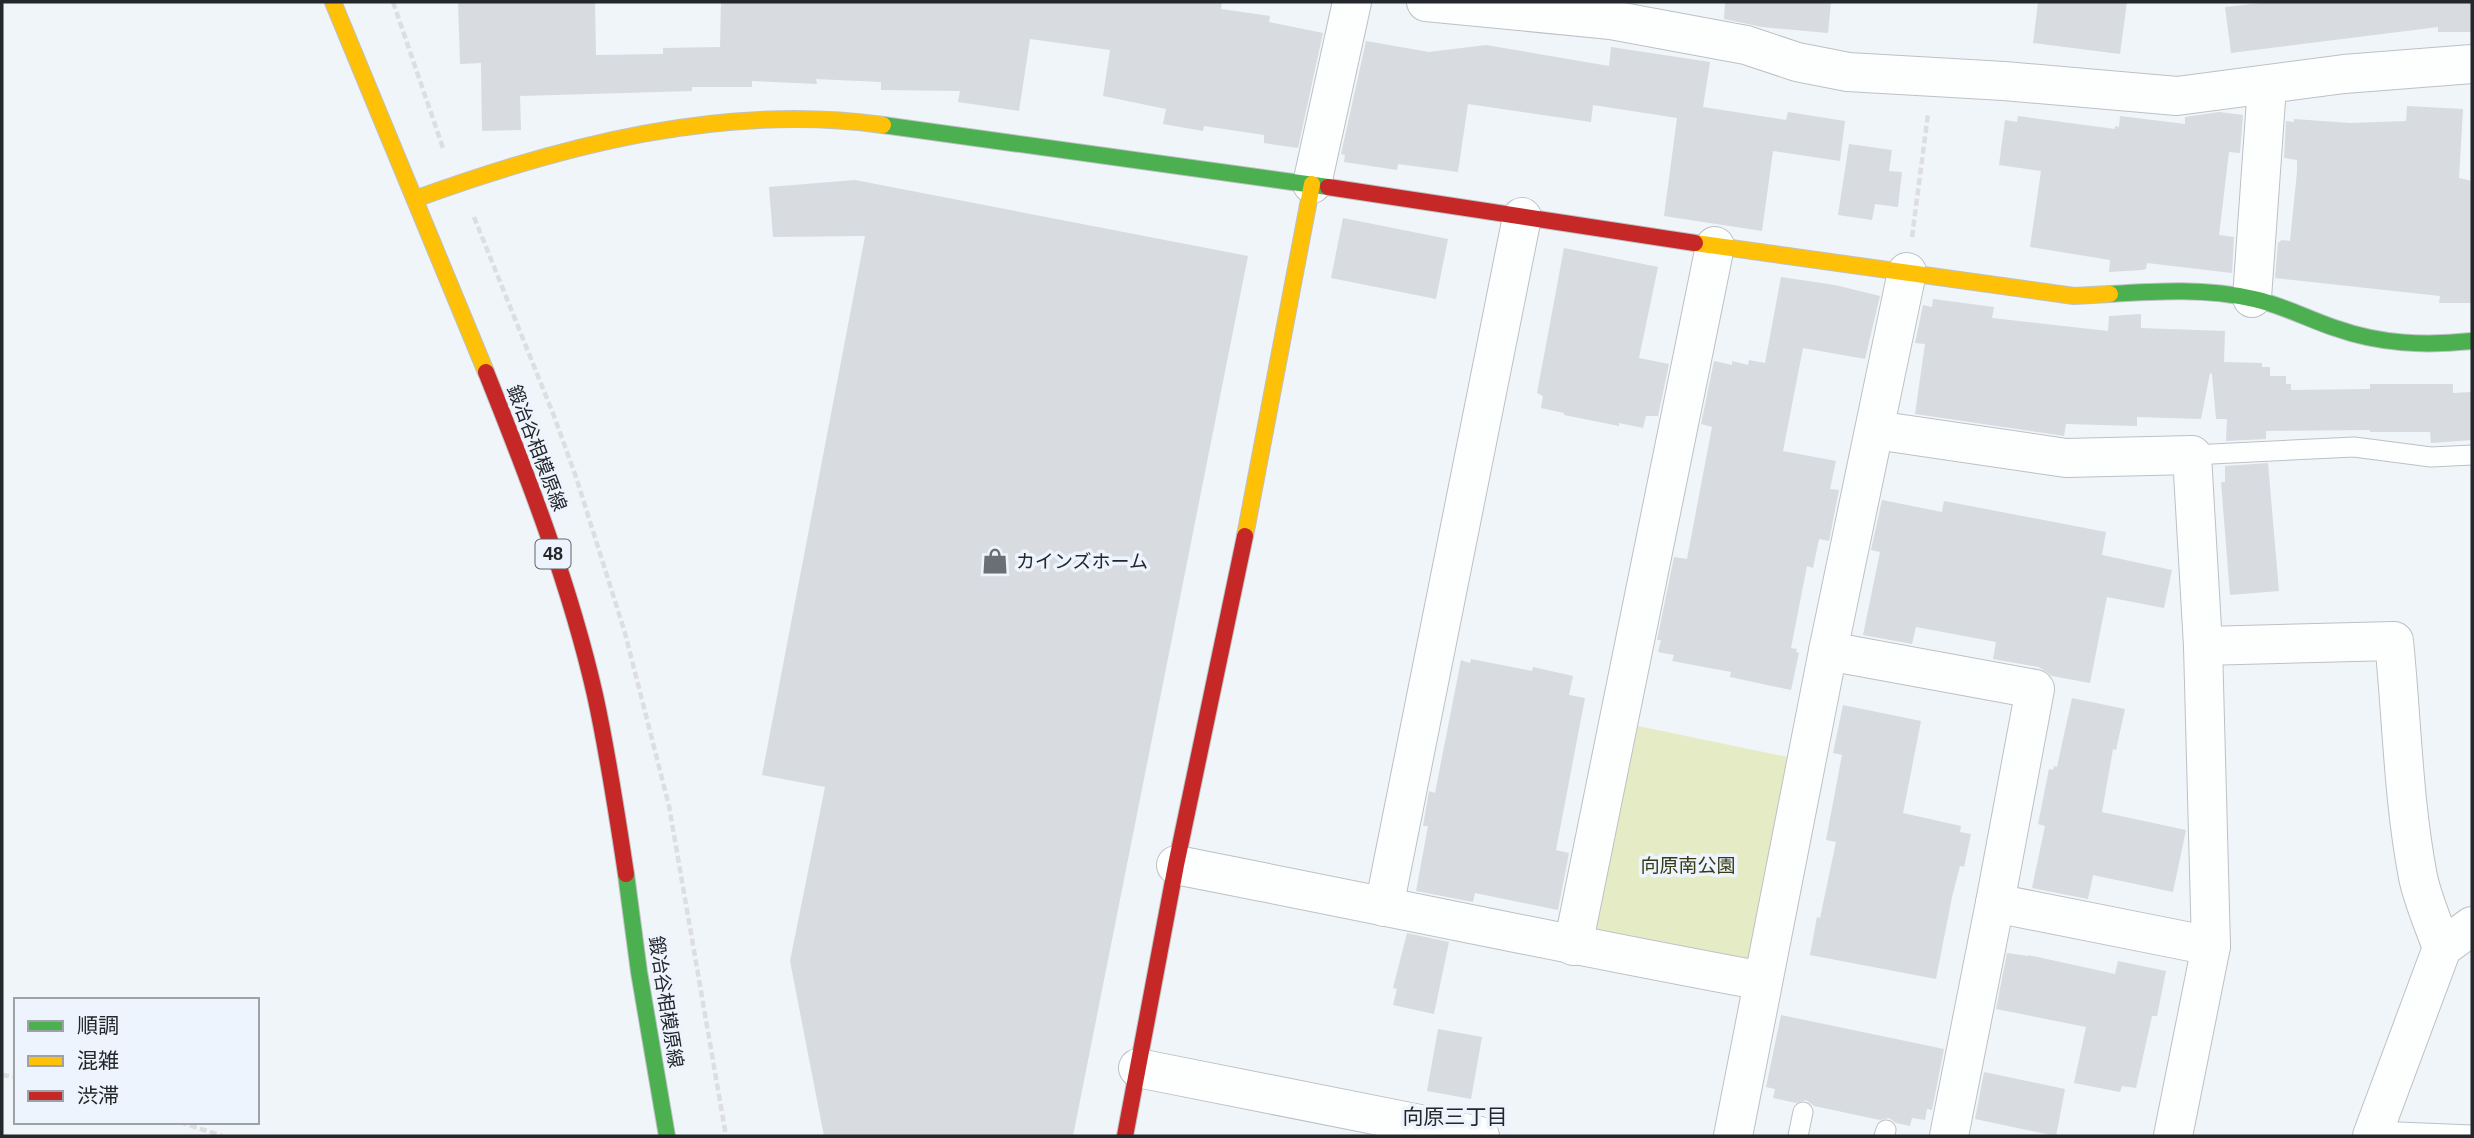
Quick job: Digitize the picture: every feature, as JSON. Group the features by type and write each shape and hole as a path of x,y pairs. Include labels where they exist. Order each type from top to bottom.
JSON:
{"street":[{"name":"鍛冶谷相模原線","path":"332,2 487,376 542,520 571,608 592,684 620,833 639,972 667,1136"},
{"path":"1125,1136 1176,866 1251,507 1312,184 1332,104 1352,2"},
{"path":"1426,2 1612,11 1746,45 1797,62 1848,72 2177,96 2344,74 2472,64"},
{"path":"2252,298 2267,86"},
{"path":"415,199 520,162 589,144 670,128 794,119 869,123 1312,184 1716,246 2074,296 2201,293 2252,298 2351,334 2395,345 2442,345 2472,341"},
{"path":"1384,907 1522,217"},
{"path":"1573,946 1716,246"},
{"path":"1733,1136 1828,651 1907,272"},
{"path":"1875,430 2066,458 2192,455 2203,646 2211,946 2173,1136"},
{"path":"2203,646 2394,641 2402,717 2405,791 2419,880 2442,948"},
{"path":"1828,651 2035,689 1949,1136"},
{"path":"1176,866 1573,946 1763,981"},
{"path":"1995,903 2211,946"},
{"path":"2373,1134 2442,948 2472,926"},
{"path":"1138,1068 1480,1136"}],"lane":[{"path":"2192,455 2354,447 2431,457 2472,455"},
{"path":"1798,1136 1803,1112"},
{"path":"2373,1134 2472,1135"}],"path":[{"path":"393,2 443,148"},
{"path":"1907,272 1933,77"},
{"path":"186,1124 222,1136"}],"green space":[{"name":"向原南公園","path":"1619,722 1792,758 1763,981 1573,946"}],"building":[{"path":"458,2 595,2 596,55 663,54 663,48 720,47 721,2 1222,2 1221,9 1270,16 1269,22 1323,33 1298,148 1264,143 1264,135 1204,126 1203,131 1163,124 1166,109 1103,96 1110,50 1030,39 1019,111 958,102 960,91 881,90 881,82 816,79 817,84 752,81 752,87 692,87 692,91 520,96 521,130 482,131 481,63 460,64"},
{"path":"1725,2 1831,2 1828,33 1762,27 1724,19"},
{"path":"2038,2 2127,2 2120,54 2033,43"},
{"path":"2270,2 2472,2 2472,32 2438,32 2438,27 2231,53 2225,7"},
{"path":"1366,41 1429,52 1486,45 1609,66 1611,47 1710,62 1703,107 1786,120 1788,112 1845,121 1840,161 1773,151 1762,231 1664,216 1677,118 1593,105 1591,122 1468,104 1458,172 1398,164 1397,170 1344,162 1345,155 1341,154"},
{"path":"2407,106 2463,109 2459,178 2472,181 2472,303 2439,303 2440,296 2275,278 2278,242 2290,241 2297,172 2297,160 2284,158 2286,121 2406,121"},
{"path":"2219,112 2243,115 2240,153 2229,152 2219,235 2234,237 2232,273 2147,263 2146,269 2142,270 2109,272 2110,260 2030,247 2041,171 1999,165 2005,120 2017,122 2018,116 2115,129 2115,126 2119,127 2120,116 2185,124 2185,117"},
{"path":"1849,144 1892,150 1889,171 1902,172 1898,207 1875,204 1872,220 1838,215"},
{"name":"カインズホーム","path":"855,180 1248,256 1073,1136 824,1136 790,961 825,787 762,775 865,236 773,237 769,187"},
{"path":"1343,218 1448,239 1436,299 1331,278"},
{"path":"1564,248 1658,267 1639,358 1669,364 1658,416 1646,416 1643,428 1619,423 1619,426 1541,408 1543,396 1537,393"},
{"path":"1781,277 1835,285 1880,296 1865,359 1803,348 1783,451 1836,461 1830,489 1839,490 1829,541 1819,539 1813,568 1807,566 1791,648 1797,649 1796,652 1799,653 1791,690 1730,677 1731,672 1672,661 1674,655 1658,652 1661,640 1657,640 1674,557 1687,559 1712,427 1701,424 1714,361 1732,365 1732,361 1748,365 1749,360 1765,363"},
{"path":"1933,299 1994,307 1992,318 2108,331 2109,316 2141,314 2141,328 2225,331 2224,362 2262,363 2262,367 2270,367 2270,376 2286,376 2286,384 2291,384 2291,390 2370,389 2370,384 2453,384 2453,393 2472,392 2472,440 2431,443 2430,432 2370,430 2266,431 2266,439 2226,441 2227,419 2216,419 2210,373 2201,419 2137,417 2137,426 2066,424 2064,436 1915,414 1925,344 1915,343 1923,305 1932,307"},
{"path":"2268,463 2279,591 2230,595 2221,482 2225,482 2225,466"},
{"path":"1882,500 1942,512 1944,501 2106,532 2102,555 2172,570 2164,608 2107,597 2090,683 2052,676 2039,667 1993,659 1996,642 1916,627 1912,644 1863,635 1880,552 1871,550"},
{"path":"1471,659 1532,671 1533,667 1573,676 1569,695 1585,698 1556,850 1569,853 1558,910 1475,893 1473,902 1416,891 1428,826 1423,826 1429,791 1435,793 1461,660 1470,663"},
{"path":"2072,698 2125,709 2116,750 2113,749 2102,812 2186,830 2173,892 2093,875 2088,899 2032,888 2045,826 2038,824 2049,769 2057,767"},
{"path":"1843,705 1921,721 1903,813 1961,826 1960,832 1971,834 1964,867 1960,866 1952,897 1936,979 1810,955 1836,842 1826,840 1842,755 1833,753"},
{"path":"1407,933 1449,942 1434,1014 1393,1005 1397,989 1393,988"},
{"path":"2007,953 2115,974 2118,961 2166,971 2157,1016 2152,1016 2136,1088 2122,1086 2120,1092 2074,1083 2086,1027 1996,1009"},
{"path":"1781,1015 1944,1049 1932,1110 1927,1109 1925,1120 1912,1118 1910,1126 1896,1123 1889,1118 1880,1120 1814,1106 1806,1100 1796,1103 1773,1098 1775,1089 1766,1087"},
{"path":"1438,1029 1482,1037 1471,1099 1427,1091"},
{"path":"1984,1072 2065,1089 2056,1136 1975,1119"}],"traffic: fast":[{"path":"883,125 1328,187"},
{"path":"2110,294 2164,291 2218,293 2285,308 2335,328 2369,337 2419,343 2472,341"},
{"path":"626,874 639,972 667,1136"}],"traffic: slow":[{"path":"333,2 486,372"},
{"path":"415,199 528,162 645,134 764,120 823,120 883,125"},
{"path":"1245,536 1312,184"},
{"path":"1695,243 2074,296 2110,294"}],"traffic: jam":[{"path":"1328,187 1695,243"},
{"path":"486,372 547,532 585,654 604,739 626,874"},
{"path":"1125,1136 1176,865 1245,536"}],"place":[{"name":"カインズホーム","path":"995,561"}],"district":[{"name":"向原三丁目","path":"1455,1116"}]}
